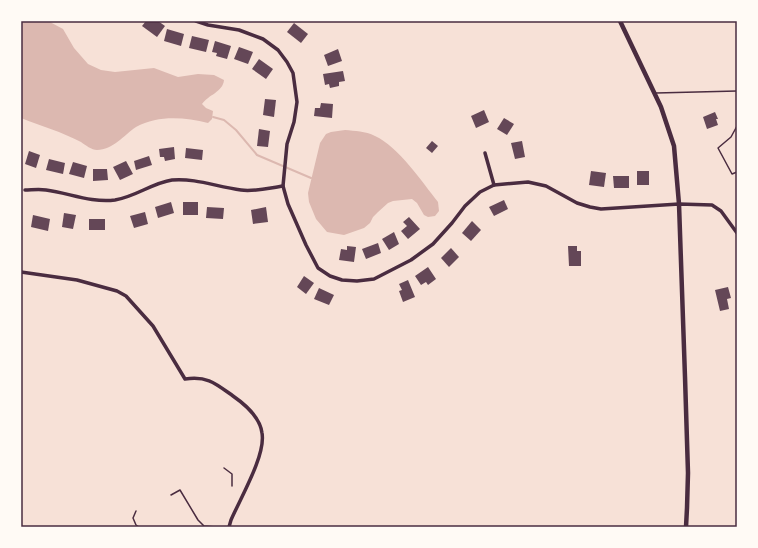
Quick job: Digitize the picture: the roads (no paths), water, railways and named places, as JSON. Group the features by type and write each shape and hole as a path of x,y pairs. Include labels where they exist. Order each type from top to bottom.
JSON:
{"street":[{"path":"196,21 208,25 239,30 263,39 278,50 293,73 297,102 294,122 287,144 283,186 294,221 318,268 330,276 342,280 357,281 374,279 411,260 433,244 465,206 480,192 494,185 528,182 546,186 583,205 601,209 678,204 712,205 721,211 737,233"},
{"path":"620,21 654,93 666,121 674,146 678,204 687,457 686,527"},
{"path":"485,153 494,185"},
{"path":"25,190 45,190 84,198 114,200 172,180 198,181 241,190 283,186"},
{"path":"21,272 77,280 117,291 126,296 153,326 183,380 199,377 214,383 240,401 257,418 263,435 258,459 230,520 229,527"}],"lane":[{"path":"654,93 737,91"},
{"path":"737,126 731,137 718,148 732,174 737,172"},
{"path":"224,468 232,474 232,486"},
{"path":"171,495 180,490 198,520 204,526 216,527"},
{"path":"136,511 133,518 136,525 139,527"}],"waterway":[{"path":"213,117 224,120 236,130 257,155 311,178"}]}
